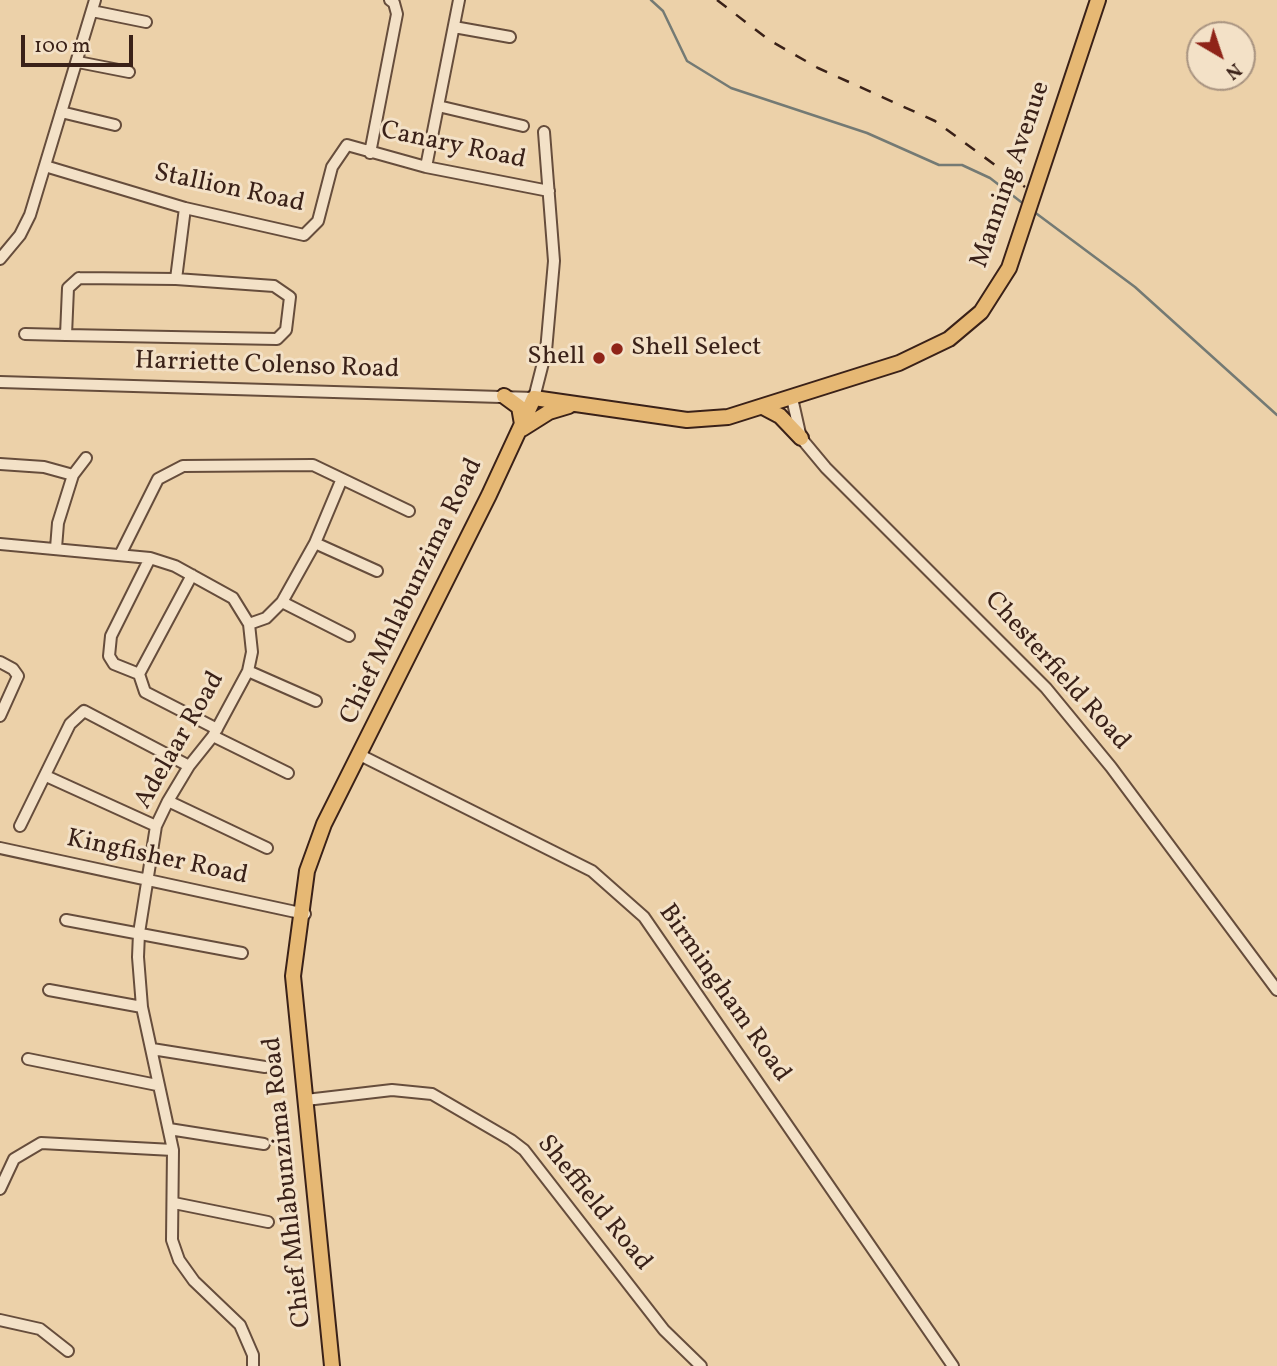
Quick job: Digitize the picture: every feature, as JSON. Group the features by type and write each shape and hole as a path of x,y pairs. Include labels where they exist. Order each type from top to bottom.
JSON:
{"main road":[{"name":"Manning Avenue","path":"534,398 687,420 728,417 899,363 934,348 966,327 995,295 1009,268 1098,0"},
{"path":"504,396 519,407 523,419 521,429"},
{"name":"Chief Mhlabunzima Road","path":"332,1366 296,993 302,913 335,807 534,398"},
{"path":"521,429 549,412 580,404"},
{"path":"763,407 780,416 801,438"}],"street":[{"path":"370,153 397,14 390,0"},
{"path":"426,167 459,0"},
{"path":"0,259 20,235 45,166 94,6 146,22"},
{"path":"454,27 510,37"},
{"path":"78,62 129,72"},
{"path":"438,106 523,126"},
{"path":"61,111 115,125"},
{"path":"534,398 546,351 552,307 554,244 544,132"},
{"name":"Canary Road","path":"348,145 426,167 549,191"},
{"name":"Stallion Road","path":"45,166 185,208 304,235 318,222 332,167 348,145"},
{"path":"176,279 185,208"},
{"path":"24,334 66,335 277,339 286,330 290,297 274,286 176,279 79,278 68,288 66,335"},
{"name":"Harriette Colenso Road","path":"0,382 534,398"},
{"name":"Chesterfield Road","path":"792,398 801,438 826,468 1046,688 1111,767 1277,990"},
{"path":"56,548 58,523 73,475 86,458"},
{"path":"0,464 44,467 73,475"},
{"path":"121,553 158,479 183,466 305,464 320,468 341,481 409,511"},
{"path":"0,544 121,553 150,558 192,575 233,598 249,624 266,618 282,603 315,544 341,481"},
{"path":"315,544 377,571"},
{"path":"139,674 114,664 108,646 150,558"},
{"path":"192,575 139,674 143,691 288,773"},
{"path":"282,603 349,636"},
{"name":"Adelaar Road","path":"249,624 252,652 248,671 215,733 189,766 156,827 139,933 142,1007 173,1150 172,1240 179,1260 194,1281 240,1325 253,1354 253,1366"},
{"path":"0,662 13,669 18,676 0,716"},
{"path":"248,671 316,701"},
{"path":"20,826 70,724 84,711 189,766"},
{"name":"Birmingham Road","path":"360,755 592,871 643,917 950,1366"},
{"path":"46,776 156,827"},
{"path":"168,801 267,848"},
{"name":"Kingfisher Road","path":"0,848 302,913"},
{"path":"66,920 242,953"},
{"path":"48,990 142,1007"},
{"path":"152,1049 265,1067"},
{"path":"28,1059 157,1085"},
{"name":"Sheffield Road","path":"306,1100 392,1090 432,1094 511,1140 524,1150 664,1330 701,1366"},
{"path":"169,1129 264,1144"},
{"path":"0,1189 4,1167 41,1143 173,1150"},
{"path":"174,1203 268,1222"},
{"path":"0,1320 40,1329 68,1350"}],"waterway":[{"path":"651,0 663,11 687,61 731,88 867,133 939,165 962,165 990,178 1025,205"},
{"path":"1033,211 1135,287 1277,415"}],"railway":[{"path":"717,0 769,40 818,68 935,121 1025,187"}],"place":[{"name":"Shell Select","path":"617,349"},
{"name":"Shell","path":"599,358"}]}
